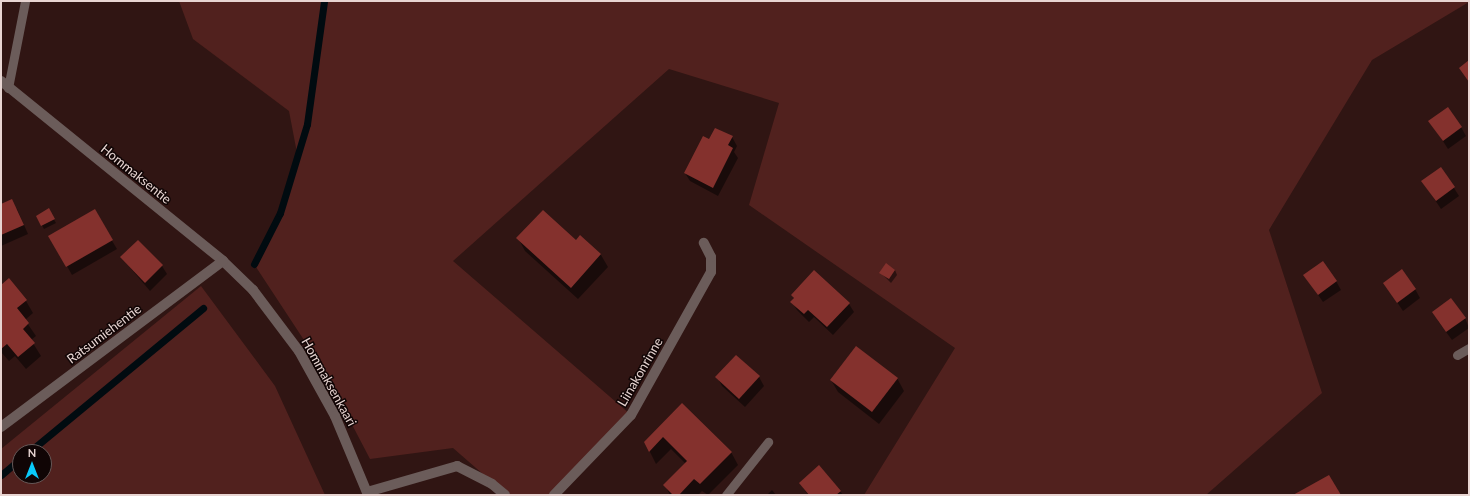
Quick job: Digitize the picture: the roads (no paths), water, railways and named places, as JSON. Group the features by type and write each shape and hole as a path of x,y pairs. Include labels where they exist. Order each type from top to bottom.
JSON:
{"street":[{"name":"Hommaksentie","path":"4,84 223,261 253,290"},
{"name":"Liinakonrinne","path":"554,495 631,415 711,272 711,257 704,243"},
{"name":"Ratsumiehentie","path":"1,427 223,261"},
{"name":"Hommaksenkaari","path":"253,290 299,351 335,416 368,493"},
{"path":"368,493 456,466 492,484 506,495"}],"lane":[{"path":"4,84 25,1"},
{"path":"1456,355 1469,348"},
{"path":"726,495 768,442"}],"waterway":[{"path":"254,264 280,213 307,124 324,1"},
{"path":"39,444 203,308"},
{"path":"1,475 12,466"}]}
